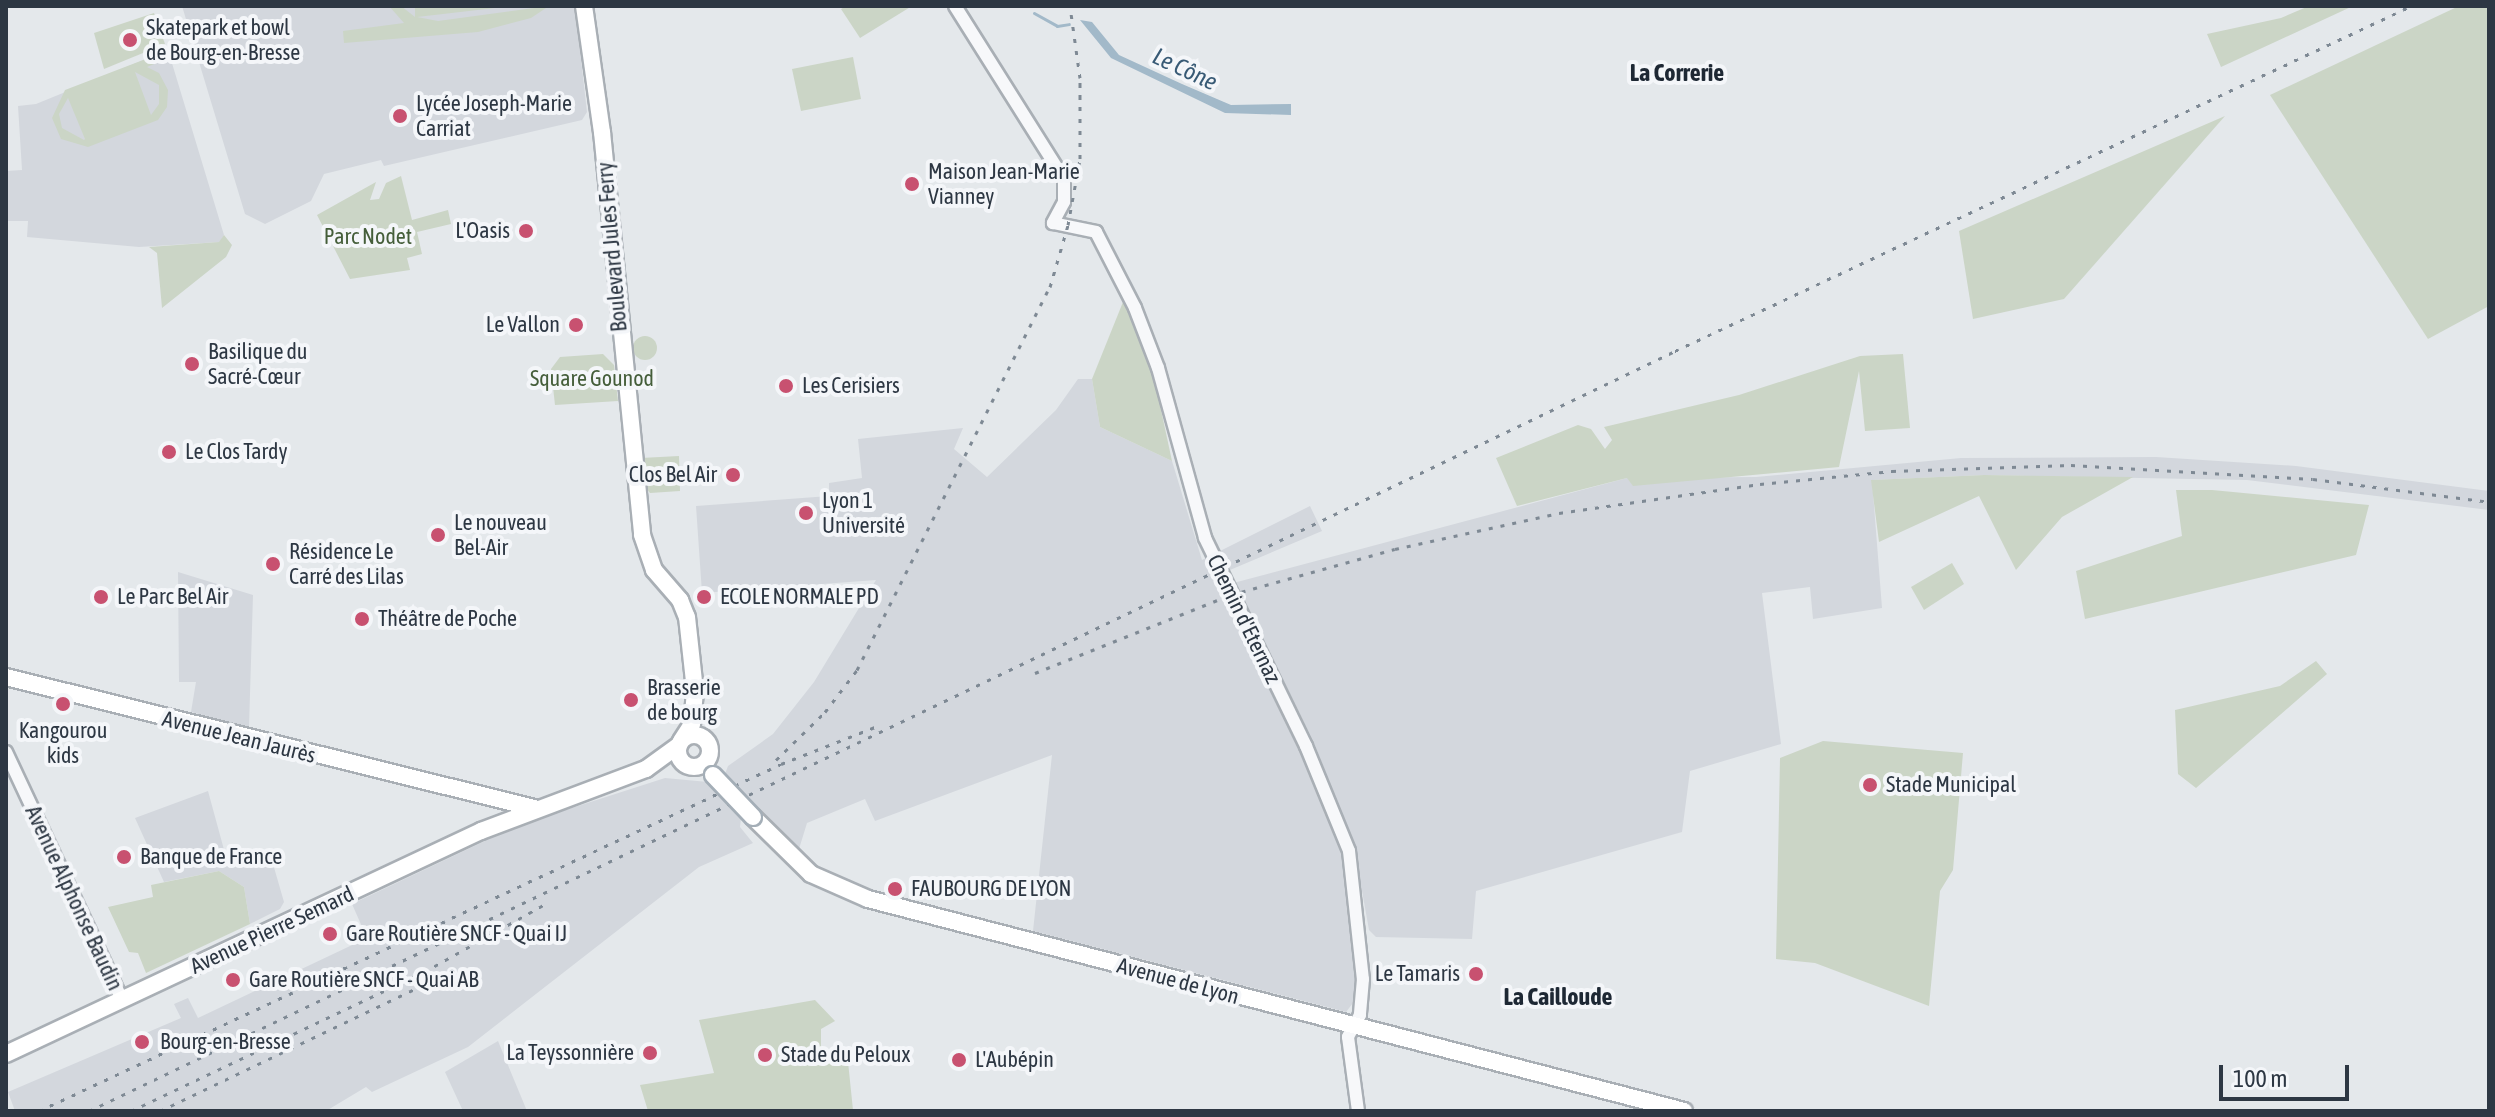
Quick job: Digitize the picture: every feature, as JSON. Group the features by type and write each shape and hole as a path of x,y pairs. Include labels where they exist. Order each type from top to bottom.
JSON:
{"main road":[{"name":"Boulevard Jules Ferry","path":"584,6 600,123 642,535 654,570 680,600 687,617 704,738 702,766"},
{"name":"Avenue Jean Jaurès","path":"6,677 479,800 539,809"},
{"name":"Boulevard Jules Ferry","path":"680,743 692,724 695,691"},
{"path":"539,809 646,769 692,735 704,738"},
{"path":"680,743 680,759 702,766"},
{"name":"Avenue de Lyon","path":"702,766 811,874 845,892 1352,1027 1684,1111"},
{"path":"646,769 702,766"},
{"name":"Avenue Jean Jaurès","path":"479,800 509,820"},
{"path":"479,800 487,828"},
{"name":"Avenue Pierre Semard","path":"6,1054 487,828 539,809"}],"street":[{"name":"Chemin d'Eternaz","path":"955,6 1064,179 1064,202 1079,226 1100,238 1147,335 1205,538 1306,746 1349,851 1363,979 1360,1015 1352,1027 1348,1058 1358,1111"},
{"path":"1064,202 1053,223 1079,226"},
{"name":"Avenue Alphonse Baudin","path":"6,752 122,1000"}],"shaded area":[{"name":"Lycée Joseph-Marie Carriat","path":"182,6 575,6 587,112 582,120 384,166 381,160 324,174 311,201 265,224 245,214"},
{"path":"168,50 224,235 220,242 139,247 27,237 28,221 6,221 6,171 22,170 18,106 36,104"},
{"path":"1078,379 1092,379 1100,427 1172,461 1202,560 1310,506 1322,531 1218,575 1222,586 1627,478 1756,477 1961,458 2156,457 2296,466 2489,491 2489,510 2247,480 1984,475 1872,480 1882,608 1813,619 1810,587 1762,593 1781,744 1690,771 1682,832 1476,891 1472,939 1376,937 1369,930 1354,846 1313,740 1242,599 1228,603 1300,743 1342,852 1357,963 1356,999 1346,1012 1033,931 1052,755 875,821 865,799 807,823 799,849 775,831 725,774 728,766 773,734 814,682 876,580 702,593 696,506 829,496 829,483 862,478 858,439 963,428 954,449 987,477 1056,410"},
{"path":"178,572 253,595 249,727 191,712 196,682 179,682"},
{"path":"665,778 708,782 741,818 740,827 753,843 699,867 468,1047 372,1092 366,1087 326,1111 15,1111 8,1092 181,1018 174,1004 188,998 198,1018 367,938 352,904 485,841 488,835"},
{"path":"208,791 229,868 271,857 284,902 280,909 250,924 244,887 219,871 164,882 135,818"},
{"path":"498,1041 527,1111 463,1111 445,1072"}],"green space":[{"path":"389,6 401,6 415,17 415,6 512,6 417,17 438,21 549,6 531,18 478,32 344,43 343,31 404,23"},
{"path":"846,6 912,6 860,38 841,9"},
{"path":"2309,6 2353,6 2221,67 2207,34 2281,18"},
{"path":"2459,6 2489,6 2489,306 2428,339 2270,95"},
{"name":"Skatepark et bowl de Bourg-en-Bresse","path":"154,13 165,44 104,69 94,33"},
{"path":"164,52 166,59 147,67 159,73 168,90 167,107 158,120 88,147 61,139 52,118 65,90","holes":["135,72 159,85 159,104 151,115","68,98 85,139 84,140 62,128 59,114"]},
{"path":"853,57 861,99 801,111 792,69"},
{"path":"2225,116 2064,299 1973,319 1959,231"},
{"name":"Parc Nodet","path":"401,176 412,220 448,210 451,224 417,232 422,254 407,258 410,270 350,279 317,215 376,182 370,200 379,199 386,183"},
{"path":"224,235 232,245 226,257 162,308 157,253 149,247 219,242"},
{"path":"1125,297 1155,382 1172,461 1100,427 1092,379"},
{"path":"645,336 656,343 657,348 650,359 645,360 634,353 633,348 640,337"},
{"name":"Square Gounod","path":"603,354 614,365 618,401 555,405 551,369 560,357"},
{"path":"1903,354 1910,428 1865,431 1859,371 1839,467 1633,486 1627,478 1517,506 1496,458 1578,425 1591,429 1605,449 1612,440 1604,427 1739,395 1860,356"},
{"path":"679,456 680,491 650,493 644,486 641,458"},
{"path":"1984,475 2133,477 2062,517 2016,570 1979,496 1879,542 1871,480"},
{"path":"2176,490 2212,490 2369,505 2356,555 2085,619 2076,571 2182,536"},
{"path":"1952,563 1964,584 1924,610 1911,587"},
{"path":"2316,661 2327,674 2196,788 2178,774 2175,710 2280,686"},
{"path":"1823,741 1963,753 1953,870 1940,891 1929,1006 1815,963 1776,959 1780,758"},
{"path":"219,871 244,887 250,924 146,973 138,953 129,952 108,907 153,897 151,885"},
{"name":"Stade du Peloux","path":"815,1000 835,1021 821,1029 821,1056 847,1052 853,1110 648,1111 640,1085 714,1073 699,1020"}],"water":[{"path":"1080,20 1092,22 1119,55 1182,84 1231,105 1291,104 1291,115 1225,113 1111,58"}],"waterway":[{"name":"Le Cône","path":"1034,13 1057,26 1069,24"}],"railway":[{"path":"776,760 825,712 857,670 1050,287 1068,225 1080,159 1080,78 1070,6"},
{"path":"89,1111 1675,351 2411,6"},
{"path":"1035,673 1230,595 1395,549 1559,513 1760,484 1892,471 2071,465 2313,479 2489,502"},
{"path":"39,1111 781,764 875,727"},
{"path":"131,1111 424,972 547,903"},
{"path":"160,1111 423,985"}],"place":[{"name":"Skatepark et bowl de Bourg-en-Bresse","path":"130,40"},
{"name":"Lycée Joseph-Marie Carriat","path":"400,116"},
{"name":"Maison Jean-Marie Vianney","path":"912,184"},
{"name":"L'Oasis","path":"526,231"},
{"name":"Le Vallon","path":"576,325"},
{"name":"Basilique du Sacré-Cœur","path":"192,364"},
{"name":"Les Cerisiers","path":"786,386"},
{"name":"Le Clos Tardy","path":"169,452"},
{"name":"Clos Bel Air","path":"733,475"},
{"name":"Lyon 1 Université","path":"806,513"},
{"name":"Le nouveau Bel-Air","path":"438,535"},
{"name":"Résidence Le Carré des Lilas","path":"273,564"},
{"name":"Le Parc Bel Air","path":"101,597"},
{"name":"ECOLE NORMALE PD","path":"704,597"},
{"name":"Théâtre de Poche","path":"362,619"},
{"name":"Brasserie de bourg","path":"631,700"},
{"name":"Kangourou kids","path":"63,704"},
{"name":"Stade Municipal","path":"1870,785"},
{"name":"Banque de France","path":"124,857"},
{"name":"FAUBOURG DE LYON","path":"895,889"},
{"name":"Gare Routière SNCF - Quai IJ","path":"330,934"},
{"name":"Le Tamaris","path":"1476,974"},
{"name":"Gare Routière SNCF - Quai AB","path":"233,980"},
{"name":"Bourg-en-Bresse","path":"142,1042"},
{"name":"La Teyssonnière","path":"650,1053"},
{"name":"Stade du Peloux","path":"765,1055"},
{"name":"L'Aubépin","path":"959,1060"}],"district":[{"name":"La Correrie","path":"1677,73"},
{"name":"La Cailloude","path":"1558,997"}]}
